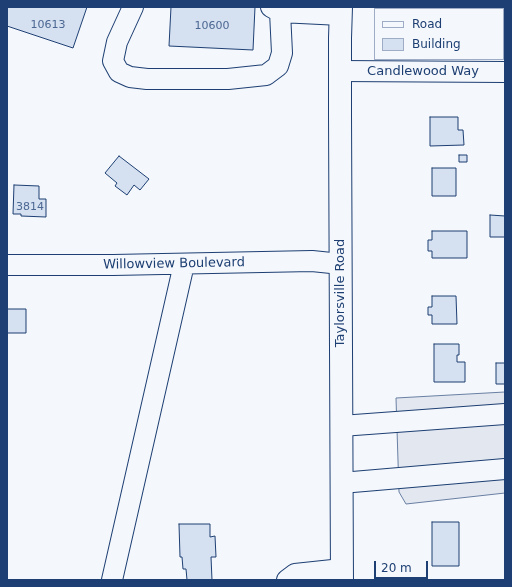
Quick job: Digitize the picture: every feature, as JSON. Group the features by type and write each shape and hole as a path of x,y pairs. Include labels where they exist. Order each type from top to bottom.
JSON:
{"main road":[{"name":"Taylorsville Road","path":"341,11 342,574"}],"street":[{"path":"133,7 117,42 113,61 119,72 130,77 147,79 228,79 266,75 278,66 282,53 276,9 341,11"},
{"name":"Candlewood Way","path":"340,71 505,72"},
{"name":"Willowview Boulevard","path":"7,265 113,265 312,261 341,264"},
{"path":"112,580 184,264"},
{"path":"341,426 505,414"},
{"path":"341,483 505,469"},
{"path":"287,580 295,574 342,574"}],"shaded area":[{"path":"505,392 505,493 406,504 399,492 396,398"}],"building":[{"path":"7,7 87,7 73,48 7,26"},
{"path":"171,7 255,7 253,50 169,46"},
{"path":"430,7 462,7 462,8"},
{"path":"505,7 505,9 504,8 490,8"},
{"path":"430,117 458,117 458,130 463,130 464,145 430,146"},
{"path":"459,155 467,155 467,162 459,162"},
{"path":"119,156 149,179 140,190 134,185 127,195 115,186 117,183 105,173"},
{"path":"432,168 456,168 456,196 432,196"},
{"path":"14,185 39,186 39,199 46,199 46,217 21,216 21,214 13,214"},
{"path":"490,215 505,216 505,237 490,237"},
{"path":"432,231 467,231 467,258 432,258 432,251 428,251 428,240 432,240"},
{"path":"432,296 456,296 457,324 432,324 432,315 428,315 428,307 432,307"},
{"path":"7,309 26,309 26,333 7,333"},
{"path":"434,344 459,344 459,355 457,355 457,362 465,362 465,382 434,382"},
{"path":"496,363 505,363 505,384 496,384"},
{"path":"432,522 459,522 459,566 432,566"},
{"path":"179,524 210,524 210,537 215,536 216,557 211,557 212,580 187,580 186,569 183,569 182,557 180,557"}]}
